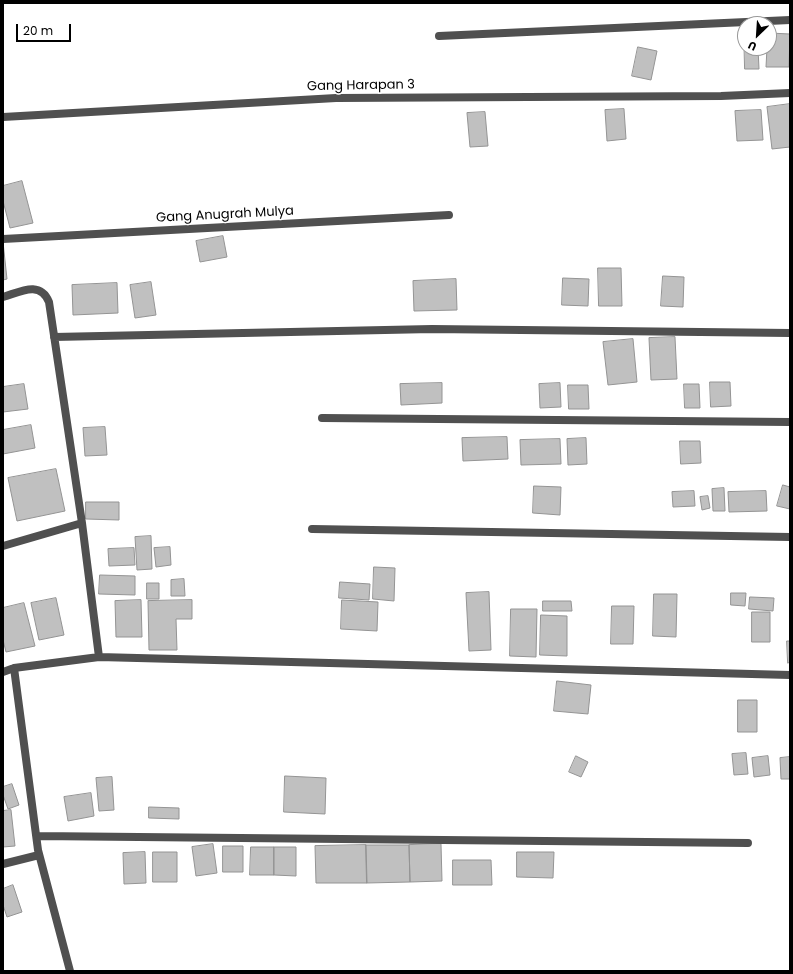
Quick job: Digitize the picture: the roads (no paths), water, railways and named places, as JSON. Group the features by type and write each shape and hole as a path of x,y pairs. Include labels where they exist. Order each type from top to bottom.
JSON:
{"street":[{"path":"439,36 790,20"},
{"name":"Gang Harapan 3","path":"3,117 336,98 721,96 790,94"},
{"name":"Gang Anugrah Mulya","path":"3,239 449,215"},
{"path":"3,297 32,288 40,290 49,302 82,523 99,657"},
{"path":"54,338 432,329 790,333"},
{"path":"322,418 790,422"},
{"path":"3,546 82,523"},
{"path":"312,529 790,537"},
{"path":"3,672 14,668 99,657 790,675"},
{"path":"14,668 39,855 70,971"},
{"path":"37,836 748,843"},
{"path":"3,864 39,855"}]}
